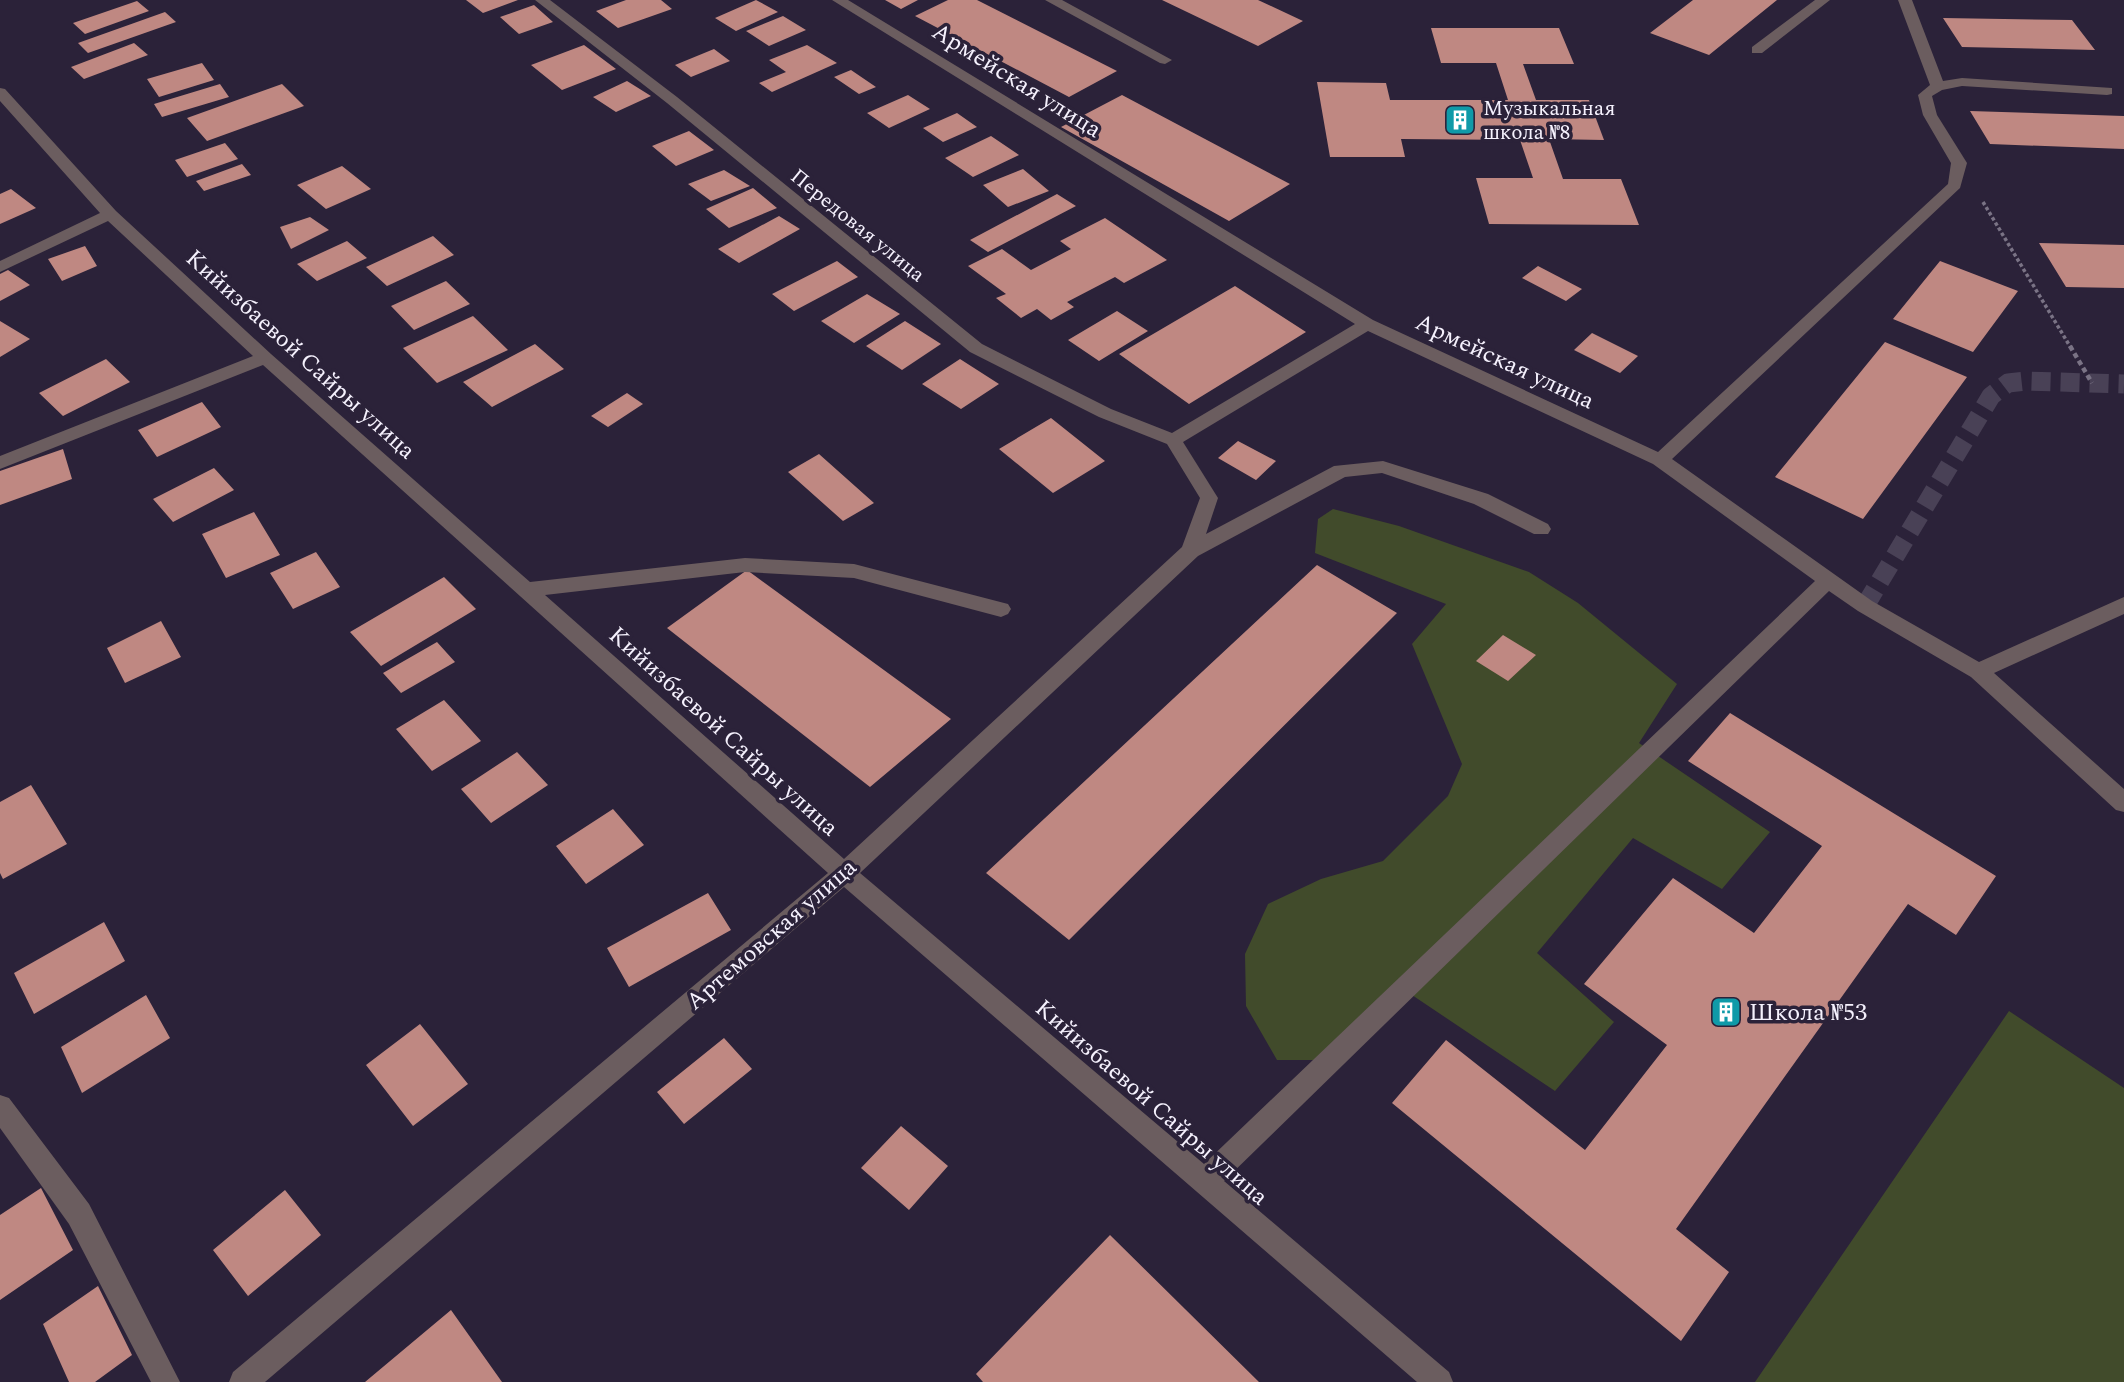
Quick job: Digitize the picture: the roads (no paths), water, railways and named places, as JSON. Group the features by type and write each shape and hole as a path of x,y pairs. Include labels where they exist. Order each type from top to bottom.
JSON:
{"street":[{"name":"Передовая улица","path":"542,0 682,109 976,348 1105,413 1173,440"},
{"name":"Армейская улица","path":"839,0 1367,324 1660,460 1865,606 1978,671 2124,803"},
{"path":"1052,0 1165,60"},
{"path":"1758,50 1823,0"},
{"path":"1905,0 1938,86"},
{"path":"1660,460 1955,185 1959,163 1930,116 1925,95 1938,86 1962,82 2107,91"},
{"name":"Кийизбаевой Сайры улица","path":"0,92 110,214 265,358 844,873 1439,1382"},
{"path":"0,267 110,214"},
{"path":"1173,440 1367,324"},
{"path":"0,463 265,358"},
{"name":"Артемовская улица","path":"243,1382 844,873 1191,551 1209,498 1173,440"},
{"path":"1191,551 1341,471 1383,467 1481,499 1541,529"},
{"path":"525,590 746,565 854,571 1001,609"},
{"path":"1206,1181 1829,579"},
{"path":"1978,671 2124,605"},
{"path":"0,1107 79,1214 166,1382"}],"tunnel":[{"path":"1865,606 1991,396 2008,383 2026,381 2124,384"}],"place":[{"name":"Музыкальная школа №8","path":"1460,120"},
{"name":"Школа №53","path":"1726,1012"}]}
